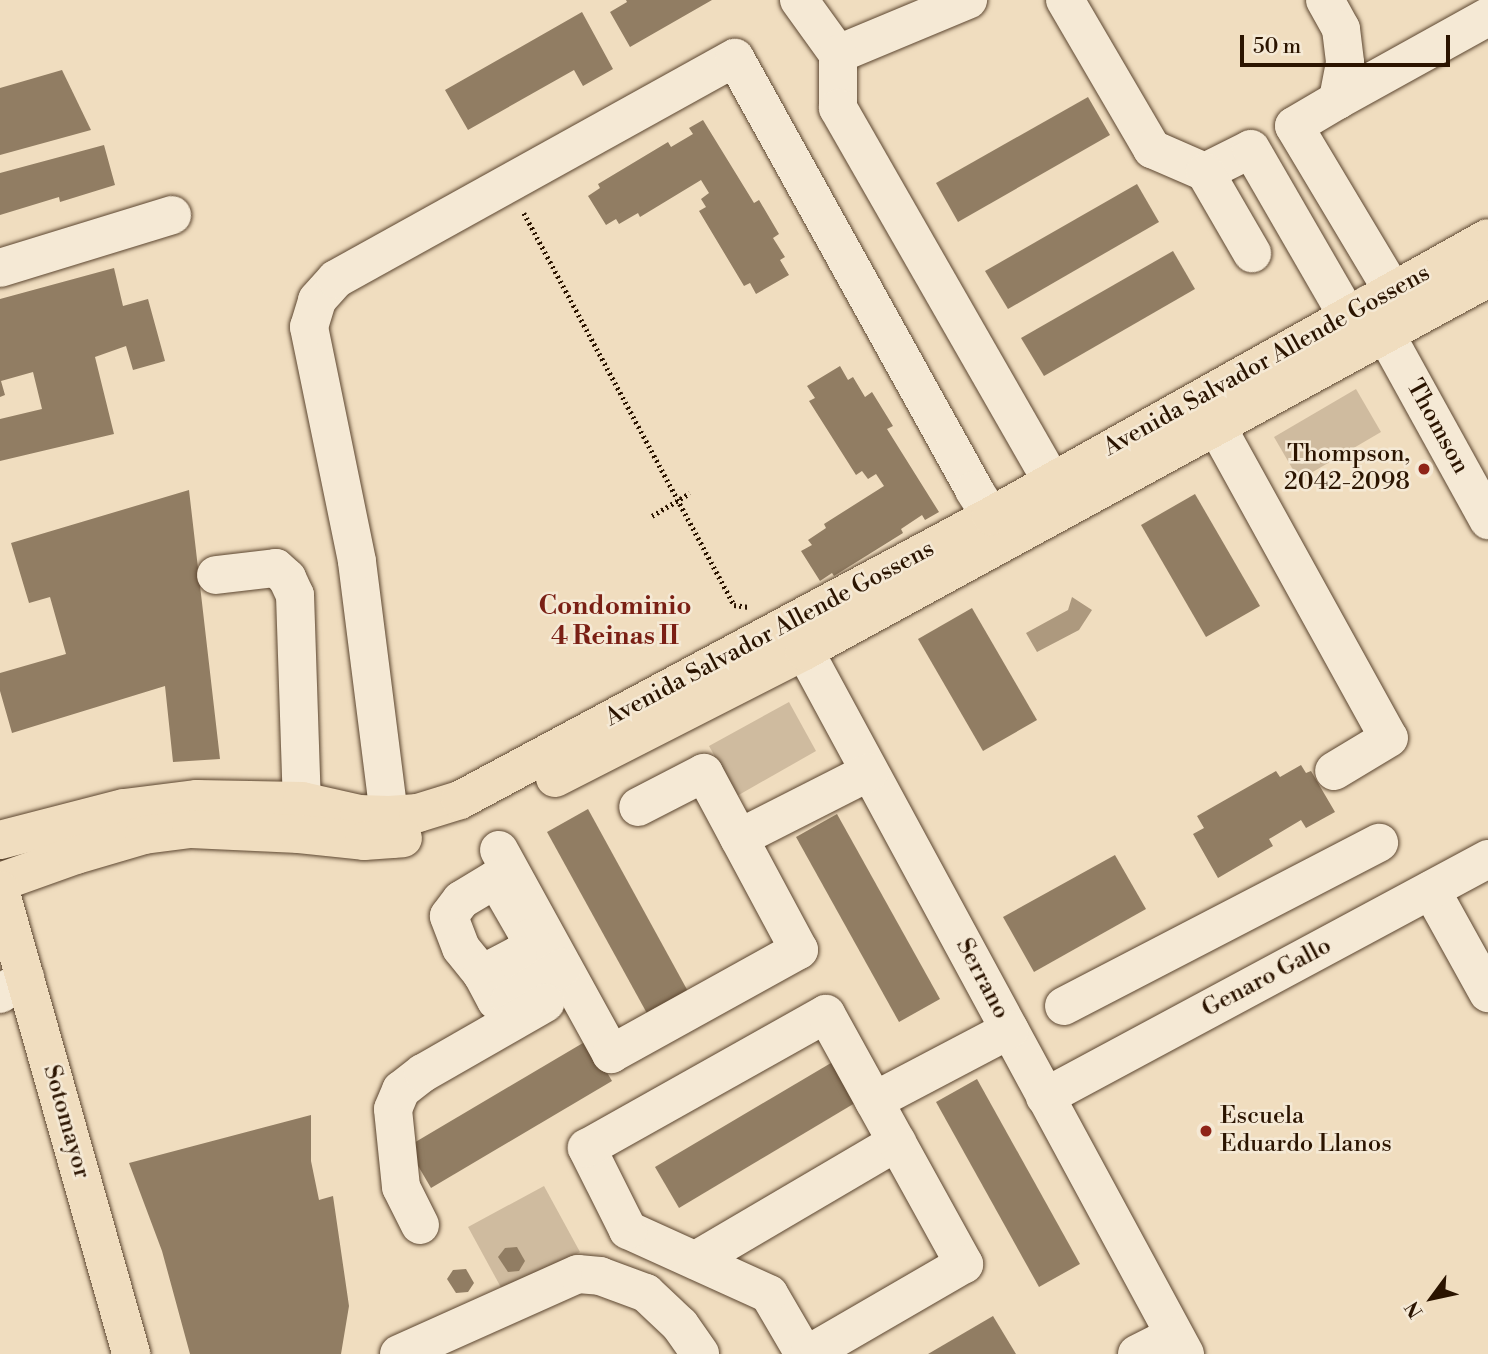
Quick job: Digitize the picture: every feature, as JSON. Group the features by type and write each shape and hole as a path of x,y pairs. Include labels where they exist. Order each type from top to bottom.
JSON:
{"main road":[{"name":"Avenida Salvador Allende Gossens","path":"0,840 124,808 197,799 302,801 359,814 418,837 476,819 991,516 1373,310 1488,238"},
{"name":"Avenida Salvador Allende Gossens","path":"790,635 1217,427 1373,310 1488,278"},
{"name":"Avenida Salvador Allende Gossens","path":"0,882 121,842 191,829 299,834 364,841 390,827"},
{"name":"Sotomayor","path":"0,890 13,986 131,1354"}],"street":[{"path":"799,0 838,54 838,108 1052,481"},
{"path":"838,54 968,0"},
{"path":"1065,0 1152,149 1205,172 1252,253"},
{"path":"1325,0 1341,29 1345,63 1338,100"},
{"path":"1205,172 1294,126 1488,16"},
{"path":"390,827 357,561 309,327 317,300 336,279 508,181 735,58 991,516"},
{"path":"1294,126 1373,310"},
{"path":"1251,149 1373,310"},
{"path":"0,268 172,215"},
{"name":"Thomson","path":"1373,310 1488,520"},
{"path":"1217,427 1389,738 1334,771"},
{"path":"216,575 276,568 287,578 295,595 302,801"},
{"name":"Serrano","path":"790,635 869,772 1179,1345"},
{"path":"739,838 869,772"},
{"path":"499,850 611,1054 799,950 704,773 638,807"},
{"path":"1064,1006 1379,843"},
{"name":"Genaro Gallo","path":"1045,1097 1488,859"},
{"path":"1431,890 1488,993"},
{"path":"482,974 490,993 502,1002 569,977"},
{"path":"420,1225 401,1187 393,1109 401,1090 569,977"},
{"path":"826,1014 897,1142 964,1264 806,1354 769,1294 628,1230 587,1148 826,1014"},
{"path":"874,1101 1009,1030"},
{"path":"696,1261 897,1142"},
{"path":"399,1354 578,1274 600,1276 646,1293 680,1325 700,1354"},
{"path":"1137,1354 1179,1345"}],"path":[{"path":"508,181 676,501 734,605 762,609 790,635"},
{"path":"652,516 690,494"}],"shaded area":[{"path":"1356,389 1381,432 1299,480 1274,437"},
{"path":"1072,597 1092,610 1079,630 1037,652 1026,633 1068,610"},
{"path":"789,702 816,751 737,796 709,746"},
{"path":"544,1186 580,1252 504,1293 468,1227"}],"building":[{"path":"626,0 712,0 630,47 610,12 627,2"},
{"path":"582,12 613,69 583,86 574,70 468,130 445,90"},
{"path":"62,70 91,130 0,155 0,88"},
{"path":"1088,97 1110,135 958,222 936,183"},
{"path":"703,120 754,203 759,200 779,234 773,238 785,257 780,260 789,275 756,294 750,283 744,286 699,211 706,207 701,199 709,193 701,180 640,217 638,213 619,224 616,219 606,225 588,196 600,188 598,184 668,142 671,147 693,134 689,128"},
{"path":"104,145 115,185 60,202 59,197 0,215 0,173"},
{"path":"1137,184 1159,222 1008,309 985,271"},
{"path":"1173,251 1195,289 1044,376 1021,338"},
{"path":"114,268 123,306 148,299 165,361 133,370 126,346 95,357 114,434 0,461 0,419 42,409 33,372 1,381 5,395 0,397 0,299"},
{"path":"840,366 848,380 853,377 865,397 872,392 893,426 887,429 939,512 925,520 922,515 901,529 903,533 834,576 832,573 820,581 801,551 812,545 808,540 826,528 824,524 884,486 876,474 868,479 862,471 856,475 809,401 815,398 807,386"},
{"path":"189,490 220,759 173,762 165,686 12,733 0,691 0,673 66,654 50,597 29,603 11,543"},
{"path":"1195,494 1260,606 1206,637 1141,525"},
{"path":"972,608 1037,720 983,751 918,639"},
{"path":"1301,765 1306,773 1311,771 1335,812 1306,828 1301,820 1269,839 1273,846 1218,878 1193,834 1204,828 1197,816 1276,771 1280,777"},
{"path":"588,809 690,995 649,1017 547,832"},
{"path":"837,814 940,999 899,1022 796,837"},
{"path":"1115,855 1146,909 1034,972 1003,917"},
{"path":"588,1040 612,1081 431,1188 407,1147"},
{"path":"836,1060 860,1100 679,1208 655,1167"},
{"path":"977,1079 1080,1264 1039,1287 936,1102"},
{"path":"311,1115 311,1161 319,1200 333,1196 349,1306 341,1354 190,1354 162,1251 129,1163"},
{"path":"517,1247 525,1261 519,1271 508,1272 498,1257 505,1248"},
{"path":"466,1269 474,1283 468,1292 456,1293 447,1279 453,1270"},
{"path":"993,1316 1016,1354 928,1354"}],"place":[{"name":"Thompson, 2042-2098","path":"1424,469"},
{"name":"Escuela Eduardo Llanos","path":"1206,1131"}],"district":[{"name":"Condominio 4 Reinas II","path":"615,622"}]}
